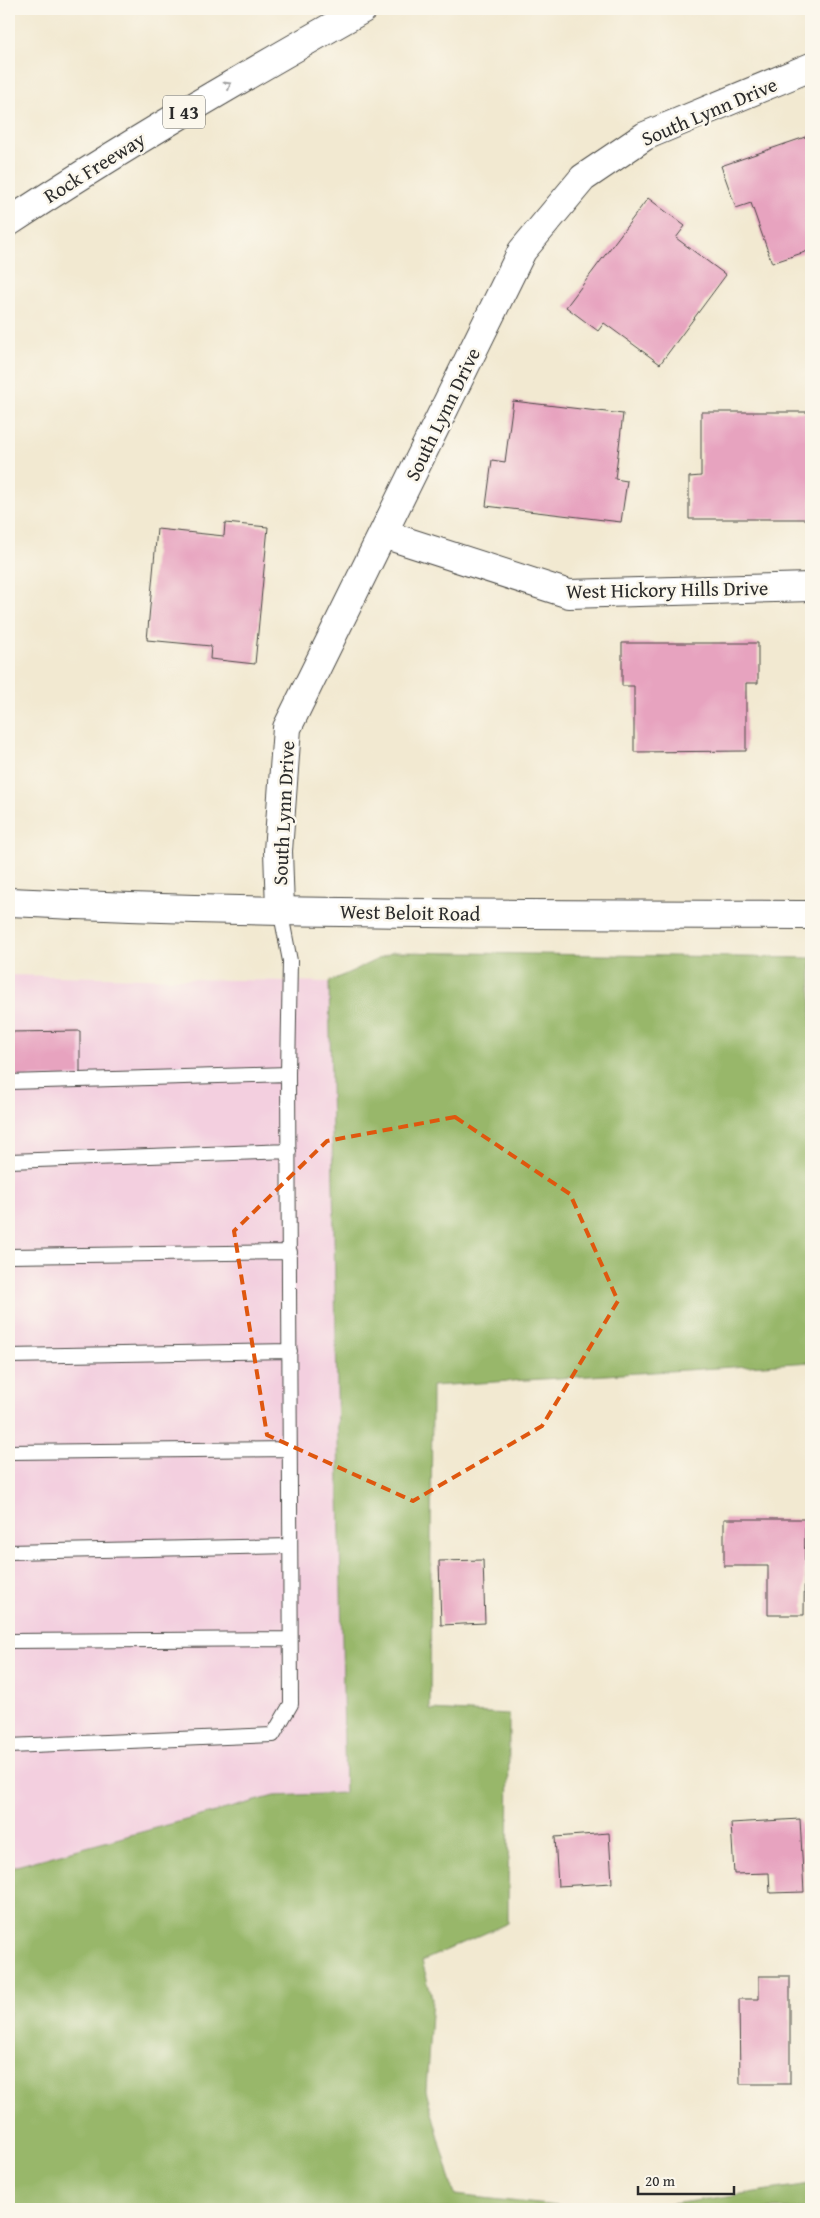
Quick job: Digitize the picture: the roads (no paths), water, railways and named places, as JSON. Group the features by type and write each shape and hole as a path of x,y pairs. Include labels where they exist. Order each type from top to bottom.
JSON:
{"main road":[{"name":"Rock Freeway","path":"9,222 82,174 229,84 362,9"},
{"name":"South Lynn Drive","path":"280,910 278,850 288,728 522,251 583,178 645,136 811,67"},
{"name":"West Hickory Hills Drive","path":"382,534 569,594 811,587"},
{"name":"West Beloit Road","path":"9,902 124,907 280,910 532,914 811,915"}],"lane":[{"path":"9,1746 273,1735 291,1704 288,1074 290,961 280,910"},
{"path":"9,1082 288,1074"},
{"path":"9,1161 289,1151"},
{"path":"9,1256 290,1252"},
{"path":"9,1356 290,1351"},
{"path":"9,1452 290,1449"},
{"path":"9,1552 290,1546"},
{"path":"9,1641 290,1638"}]}
